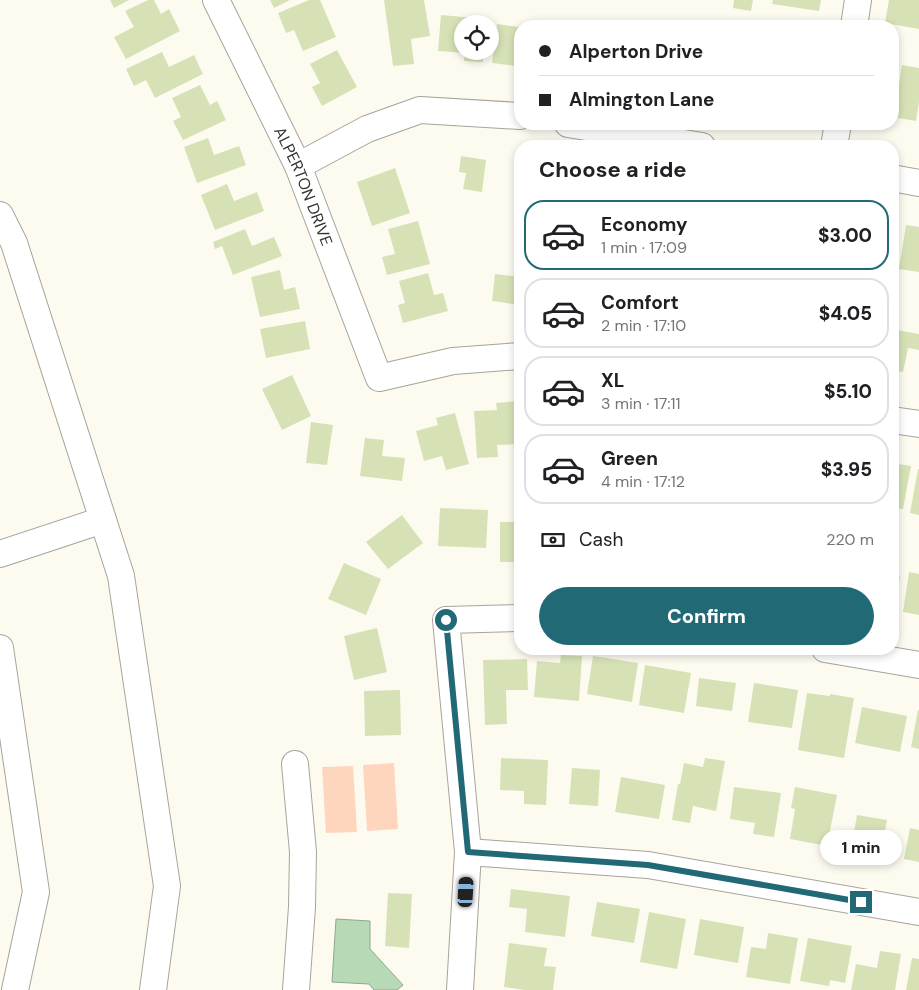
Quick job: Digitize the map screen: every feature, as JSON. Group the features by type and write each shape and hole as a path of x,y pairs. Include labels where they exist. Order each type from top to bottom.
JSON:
{"street":[{"name":"ALPERTON DRIVE","path":"216,0 298,166 379,378 453,361 514,356"},
{"path":"855,20 858,0"},
{"path":"298,166 367,129 420,110 514,116"},
{"path":"605,130 665,140"},
{"path":"899,179 919,183"},
{"path":"0,215 14,243 121,576 167,886 153,990"},
{"path":"899,421 919,424"},
{"path":"0,554 103,520"},
{"path":"460,990 468,852 446,620 514,618"},
{"path":"0,648 36,892 14,990"},
{"path":"860,655 919,665"},
{"path":"295,764 303,852 302,906 296,990"},
{"path":"468,852 648,865 919,912"}],"shaded area":[{"path":"394,763 398,829 367,831 363,765"},
{"path":"353,766 357,832 326,833 322,767"},
{"path":"336,919 370,921 370,949 403,985 397,990 374,990 369,984 332,982"}],"building":[{"path":"110,0 129,0 114,8"},
{"path":"148,0 154,0 161,14 169,9 180,31 126,59 114,37 134,27 125,11"},
{"path":"270,0 290,0 274,8"},
{"path":"309,0 320,0 336,37 303,51 294,30 286,33 278,13"},
{"path":"384,0 424,0 430,36 411,39 414,64 393,66"},
{"path":"734,0 753,0 751,11 733,8"},
{"path":"773,0 821,0 819,11 772,4"},
{"path":"889,0 919,0 919,29 899,25 899,20 886,20"},
{"path":"441,15 454,16 454,52 438,51"},
{"path":"499,24 514,26 514,66 492,63 492,60 499,60"},
{"path":"337,50 357,87 322,106 312,87 320,83 310,64"},
{"path":"162,52 169,67 194,55 203,74 155,98 146,80 134,86 126,69"},
{"path":"464,60 483,60 483,62"},
{"path":"902,65 919,68 919,102 916,121 899,118 899,85"},
{"path":"200,85 210,105 217,101 226,120 183,140 173,121 181,117 172,98"},
{"path":"208,138 214,155 239,146 246,165 197,183 184,147"},
{"path":"461,156 486,160 482,192 463,189 466,173 459,172"},
{"path":"395,168 410,213 372,226 357,182"},
{"path":"227,184 234,201 257,192 264,211 215,230 201,195"},
{"path":"418,221 430,264 387,275 382,257 395,254 388,229"},
{"path":"906,225 919,227 919,272 899,269"},
{"path":"245,229 252,246 274,237 282,256 233,275 222,246 215,249 213,242"},
{"path":"280,270 284,290 295,287 300,309 260,317 251,277"},
{"path":"428,273 434,295 443,293 448,311 403,323 398,305 405,303 399,281"},
{"path":"495,274 514,276 514,304 492,301"},
{"path":"305,321 310,349 266,358 260,329"},
{"path":"899,330 919,334 919,350 908,348 903,372 899,371"},
{"path":"292,375 311,416 282,430 262,389"},
{"path":"514,401 514,444 497,445 498,457 477,458 474,411 497,410 496,403"},
{"path":"455,413 469,464 446,470 442,456 424,461 416,431 438,425 436,418"},
{"path":"311,422 333,425 327,465 306,463"},
{"path":"365,438 384,440 382,456 405,458 402,481 360,476"},
{"path":"899,464 911,466 903,509 899,509"},
{"path":"919,469 919,515 910,513"},
{"path":"440,508 488,510 486,548 438,546"},
{"path":"402,515 423,543 388,569 366,542"},
{"path":"500,522 514,522 514,562 500,562"},
{"path":"344,563 381,579 366,615 328,599"},
{"path":"909,572 919,574 919,615 903,612"},
{"path":"377,628 387,672 354,680 344,636"},
{"path":"561,655 582,656 579,701 534,697 537,661 560,663"},
{"path":"593,656 638,663 632,702 587,694"},
{"path":"527,659 528,690 506,690 507,724 485,725 483,660"},
{"path":"645,665 691,673 684,713 639,705"},
{"path":"699,678 736,683 732,711 696,706"},
{"path":"754,683 798,690 792,728 748,722"},
{"path":"400,690 401,735 365,736 364,691"},
{"path":"807,693 854,698 844,758 798,750"},
{"path":"862,707 907,716 900,752 855,743"},
{"path":"919,710 919,749 911,747"},
{"path":"501,758 548,760 546,805 524,804 524,791 500,790"},
{"path":"705,758 725,761 716,811 693,806 690,823 672,820 678,784 680,784 684,763 703,767"},
{"path":"572,768 600,770 598,806 569,804"},
{"path":"621,777 665,785 659,819 615,812"},
{"path":"734,787 781,793 774,837 753,834 755,823 730,819"},
{"path":"795,787 837,795 827,846 790,839 795,809 791,808"},
{"path":"857,815 887,820 880,855 851,850"},
{"path":"910,828 919,830 919,862 904,859"},
{"path":"511,889 570,896 565,937 525,932 527,909 509,907"},
{"path":"388,893 412,894 409,948 385,946"},
{"path":"597,902 640,909 634,943 591,936"},
{"path":"649,912 686,919 677,969 640,962"},
{"path":"700,919 744,927 738,963 694,955"},
{"path":"768,933 798,938 790,984 746,977 751,947 766,949"},
{"path":"808,938 852,946 845,983 830,980 829,986 800,981"},
{"path":"509,943 547,948 544,966 556,967 553,990 525,990 504,987"},
{"path":"880,951 901,954 895,990 851,990 856,964 877,968"},
{"path":"912,958 919,959 919,990 906,990"}],"route":[{"path":"446,620 468,852 648,865 861,902"}]}
